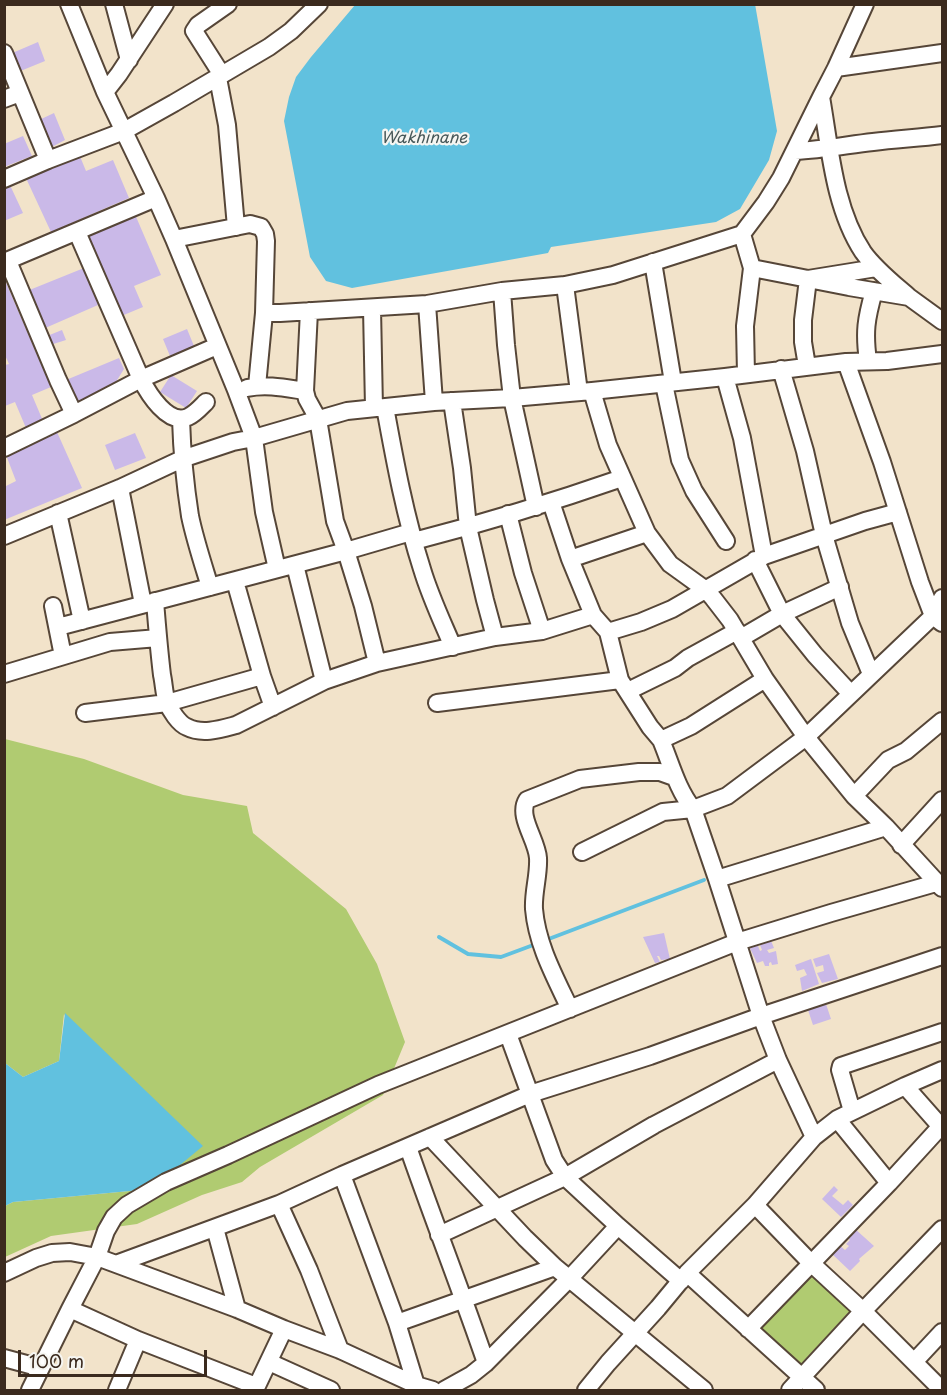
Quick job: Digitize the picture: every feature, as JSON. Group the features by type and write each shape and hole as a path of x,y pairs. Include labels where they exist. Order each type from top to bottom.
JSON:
{"street":[{"path":"69,4 105,92 174,239 254,438 264,512 277,569"},
{"path":"114,4 129,60"},
{"path":"105,92 129,60 165,4"},
{"path":"228,4 198,24 194,31 220,76 237,227"},
{"path":"4,179 124,131 276,42 319,4"},
{"path":"264,313 427,304 502,291 565,285 613,274 742,234 776,186 795,151 865,4"},
{"path":"4,53 12,96 48,160"},
{"path":"836,68 942,53"},
{"path":"821,97 839,197 850,228 864,253 876,268 909,297 942,321"},
{"path":"795,151 942,135"},
{"path":"74,414 7,262 156,198"},
{"path":"174,239 250,224 261,227 265,234 264,313 257,386"},
{"path":"77,232 150,396 160,408 181,420 190,417 206,402"},
{"path":"742,234 752,268 745,326 746,374"},
{"path":"653,262 680,460 694,491 726,541"},
{"path":"752,268 909,297"},
{"path":"808,279 876,268"},
{"path":"807,366 802,333 808,279"},
{"path":"30,1390 97,1257 106,1231 114,1217 127,1205 166,1182 378,1084 737,942 831,913 939,886 886,826 854,796 806,737 765,679 721,608 706,590 670,564 647,533 585,391 565,285"},
{"path":"502,291 512,398 544,505 593,615 608,632 624,686 664,747 674,776 693,809 761,1016 778,1060 814,1137"},
{"path":"868,361 866,322 874,291"},
{"path":"427,304 434,402"},
{"path":"372,308 379,407 412,536 435,607 453,647"},
{"path":"309,311 305,391 318,419 335,521 363,606 377,663"},
{"path":"5,447 141,379 217,346"},
{"path":"4,536 120,488 182,459 233,442 347,411 669,383 807,366 887,361 942,354"},
{"path":"846,362 882,462 920,582 938,620"},
{"path":"781,369 805,451 824,535 850,623 871,674"},
{"path":"725,377 742,438 760,558 782,614 851,694"},
{"path":"236,390 257,386 275,386 305,391"},
{"path":"452,401 468,527 495,637"},
{"path":"181,420 182,459 190,516 210,587"},
{"path":"58,627 346,551 412,536 468,527 544,505 622,478"},
{"path":"120,488 158,638 167,703 186,727 208,731 236,725 324,681 377,663 495,637 543,631 593,615"},
{"path":"608,632 672,609 760,558 865,521 898,512"},
{"path":"58,513 82,621"},
{"path":"508,514 523,573 543,631"},
{"path":"570,559 647,533"},
{"path":"295,565 324,681"},
{"path":"235,581 273,707"},
{"path":"437,703 624,686 675,668 688,658 840,587"},
{"path":"582,852 663,812 693,809 728,796 806,737 871,674 938,620 942,598"},
{"path":"53,606 63,656"},
{"path":"5,670 110,642 158,638"},
{"path":"85,713 167,703 262,676"},
{"path":"664,747 691,726 765,679"},
{"path":"854,796 888,760 906,751 942,721"},
{"path":"570,1009 540,942 534,908 538,857 525,816 524,804 527,800 580,779 639,772 660,772 674,776"},
{"path":"901,844 942,800"},
{"path":"717,879 886,826"},
{"path":"116,1264 279,1204 530,1094 650,1056 761,1016 942,956"},
{"path":"852,1111 840,1070 841,1066 942,1032"},
{"path":"508,1034 554,1160 566,1177 618,1226 748,1329 816,1390"},
{"path":"439,1235 566,1177 654,1125 778,1060"},
{"path":"586,1390 684,1277 755,1205 814,1137 837,1119 852,1111 942,1070"},
{"path":"748,1329 942,1127 905,1086"},
{"path":"837,1119 889,1183"},
{"path":"430,1137 555,1267 635,1332 698,1388"},
{"path":"408,1147 486,1363"},
{"path":"342,1175 417,1384"},
{"path":"279,1204 309,1270 340,1350"},
{"path":"755,1205 811,1263 942,1390"},
{"path":"444,1390 471,1375 486,1363 618,1226"},
{"path":"215,1228 237,1309"},
{"path":"790,1390 942,1228"},
{"path":"4,1273 52,1253 70,1252 97,1257 237,1309 433,1390"},
{"path":"397,1323 555,1267"},
{"path":"70,1309 138,1340 256,1388 284,1329"},
{"path":"914,1362 942,1332"},
{"path":"117,1390 138,1340"},
{"path":"4,1358 41,1368"},
{"path":"269,1362 331,1390"}],"green space":[{"path":"5,739 84,759 183,795 247,806 253,833 346,909 377,964 405,1042 383,1095 260,1167 242,1182 202,1195 137,1224 51,1236 5,1257 5,1206 13,1202 151,1189 64,1014 59,1061 23,1077 5,1063"},
{"path":"809,1273 850,1311 798,1367 757,1328"}],"water":[{"name":"Wakhinane","path":"755,4 777,131 769,160 740,209 716,222 551,247 548,253 352,288 326,281 310,257 284,121 296,77 355,5"},
{"path":"65,1013 203,1146 151,1189 13,1202 5,1206 5,1063 23,1077 59,1061"}],"building":[{"path":"38,42 45,61 18,72 10,54"},
{"path":"54,113 65,140 48,149 35,122"},
{"path":"23,136 32,156 4,167 4,144"},
{"path":"79,154 86,171 113,160 129,198 51,232 25,176"},
{"path":"9,183 23,213 4,221 4,185"},
{"path":"134,212 161,275 134,286 143,307 119,317 81,233"},
{"path":"84,268 98,305 43,329 27,291"},
{"path":"4,278 51,387 32,395 43,421 26,428 15,402 5,406 5,365 9,364 4,353"},
{"path":"187,329 194,346 170,356 163,339"},
{"path":"62,330 66,340 50,345 47,336"},
{"path":"119,358 124,369 109,393 77,406 66,380"},
{"path":"171,375 197,391 186,408 160,392"},
{"path":"57,432 82,488 4,520 4,487 16,481 6,455"},
{"path":"135,433 146,458 115,470 105,445"},
{"path":"664,933 670,959 661,960 657,956 660,962 655,963 643,937"},
{"path":"769,936 774,948 767,950 769,953 776,951 778,964 772,965 771,962 769,966 765,966 763,961 757,963 748,944 756,941 760,951 762,950 758,940"},
{"path":"829,954 838,979 822,983 817,973 824,971 823,965 816,967 813,959"},
{"path":"811,959 819,984 802,991 800,978 807,975 804,969 797,971 795,965"},
{"path":"825,1001 831,1019 813,1025 807,1007"},
{"path":"834,1186 838,1190 832,1196 843,1205 848,1200 853,1205 841,1217 822,1199"},
{"path":"854,1228 874,1246 859,1259 860,1261 850,1271 831,1253 839,1245 845,1250 849,1246 846,1244 850,1240 846,1237"}],"waterway":[{"path":"546,940 704,880"},
{"path":"439,937 468,954 501,957 536,944"}]}
